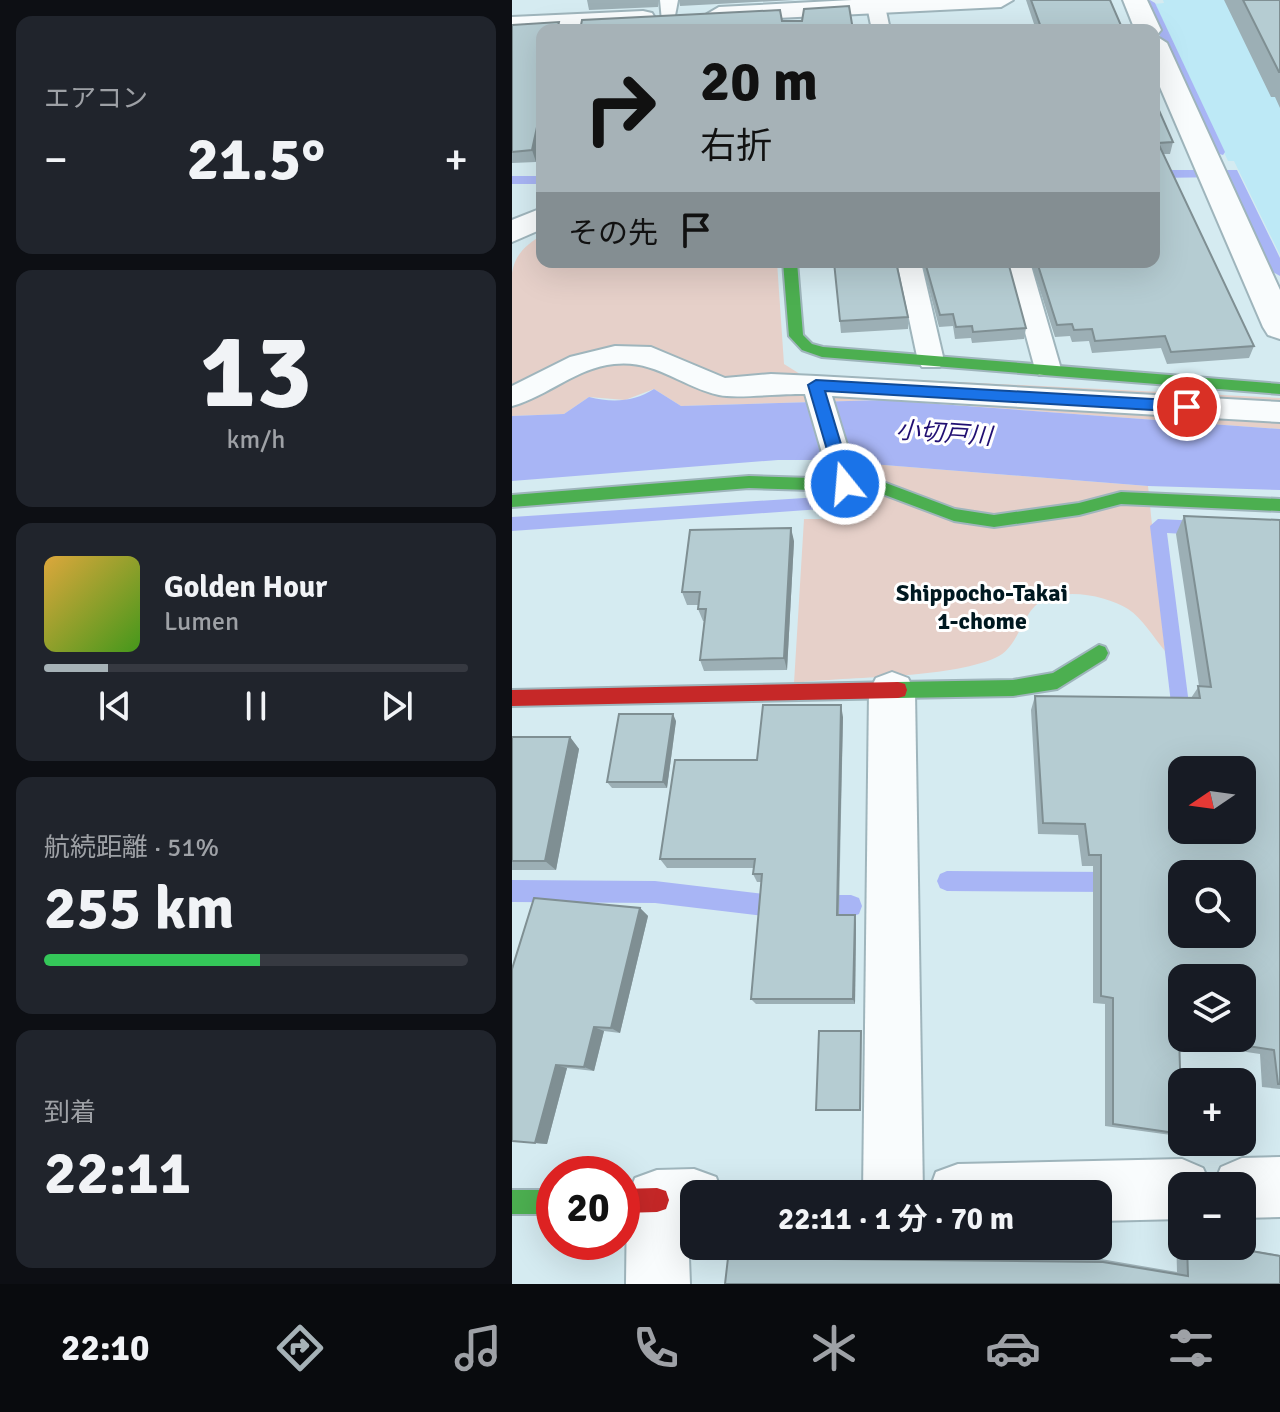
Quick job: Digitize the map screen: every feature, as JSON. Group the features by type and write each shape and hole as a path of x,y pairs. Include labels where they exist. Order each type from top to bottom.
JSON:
{"street":[{"path":"512,25 668,8 878,18 946,1 1001,0"},
{"path":"1135,0 1145,24"},
{"path":"1160,57 1280,327"},
{"path":"512,232 536,220"},
{"path":"790,268 796,336 807,347 822,352 1280,389"},
{"path":"512,501 749,482 844,481 878,486 954,515 994,521 1064,512 1121,498 1280,505"},
{"path":"512,698 1013,688 1057,681 1099,653"},
{"path":"892,692 893,1180"},
{"path":"1256,1188 1280,1187"},
{"path":"1112,1191 1168,1189"},
{"path":"658,1200 658,1284"},
{"path":"512,1202 536,1202"}],"lane":[{"path":"910,268 931,361"},
{"path":"1020,268 1048,369"},
{"path":"512,397 579,363 615,355 651,356 723,387 771,383 817,389 1280,412"},
{"path":"817,389 844,481"}],"shaded area":[{"path":"1163,0 1280,0 1280,255 1234,161 1228,161 1153,4 1164,3"},
{"path":"536,239 536,268 777,268 784,364 800,374 1280,398 1280,429 883,400 681,406 654,389 625,400 589,397 564,414 512,416 512,273 516,260"},
{"path":"822,460 1148,486 1165,651 1128,609 1095,596 1068,594 1044,600 1035,606 1002,654 975,665 925,673 794,683 804,519 847,519"}],"water":[{"name":"小切戸川","path":"654,389 681,406 883,400 1280,429 1280,490 1148,486 822,460 778,460 512,481 512,416 564,414 589,397 623,400 639,397"}],"building":[{"path":"1031,0 1110,0 1120,24 1040,24"},
{"path":"1243,0 1280,0 1280,72 1279,72"},
{"path":"849,6 852,24 581,24 582,20 780,10 782,21 802,21 804,9"},
{"path":"559,22 536,24 536,132 532,150 512,152 512,25"},
{"path":"1160,113 1173,142 1160,143"},
{"path":"1160,147 1254,346 1171,352 1165,336 1095,341 1092,329 1074,330 1072,324 1057,325 1039,268 1160,268"},
{"path":"835,268 897,268 908,317 840,321"},
{"path":"927,268 1010,268 1026,328 973,332 972,326 956,327 953,314 940,315"},
{"path":"1184,516 1280,520 1280,1084 1274,1050 1256,1047 1256,964 1168,964 1168,1052 1180,1052 1180,1068 1168,1068 1168,1132 1113,1124 1113,998 1101,996 1101,855 1089,855 1085,824 1043,823 1035,696 1200,698 1198,686 1211,687"},
{"path":"791,528 784,658 700,660 706,609 698,609 700,592 682,592 690,530"},
{"path":"763,705 841,705 837,915 855,915 853,999 751,999 762,874 753,874 755,859 660,859 675,760 757,760"},
{"path":"619,714 673,714 663,782 607,782"},
{"path":"512,737 570,737 545,861 512,861"},
{"path":"534,898 640,908 611,1028 594,1027 584,1067 556,1065 535,1143 512,1141 512,969"},
{"path":"819,1031 861,1031 860,1110 816,1110"},
{"path":"1256,1252 1280,1256 1280,1284 725,1284 728,1260 1103,1262 1188,1276 1187,1260 1256,1260"}],"waterway":[{"path":"1150,3 1160,24"},
{"path":"1160,25 1219,152"},
{"path":"1160,174 1233,173 1280,272"},
{"path":"512,180 536,180"},
{"path":"512,524 835,502"},
{"path":"1182,720 1158,526 1201,528"},
{"path":"947,881 1116,882"},
{"path":"512,891 655,892 780,907"},
{"path":"814,906 851,906"}],"traffic: fast":[{"path":"790,268 796,336 807,347 822,352 1280,389"},
{"path":"512,501 749,482 878,486 954,515 994,521 1079,509 1121,498 1280,505"},
{"path":"898,690 1013,688 1057,681 1099,653"},
{"path":"512,1202 536,1202"}],"traffic: jam":[{"path":"512,698 898,690"},
{"path":"640,1200 657,1200"}],"district":[{"name":"Shippocho-Takai 1-chome","path":"982,607"}],"route":[{"path":"845,484 816,385 1187,407"}]}
